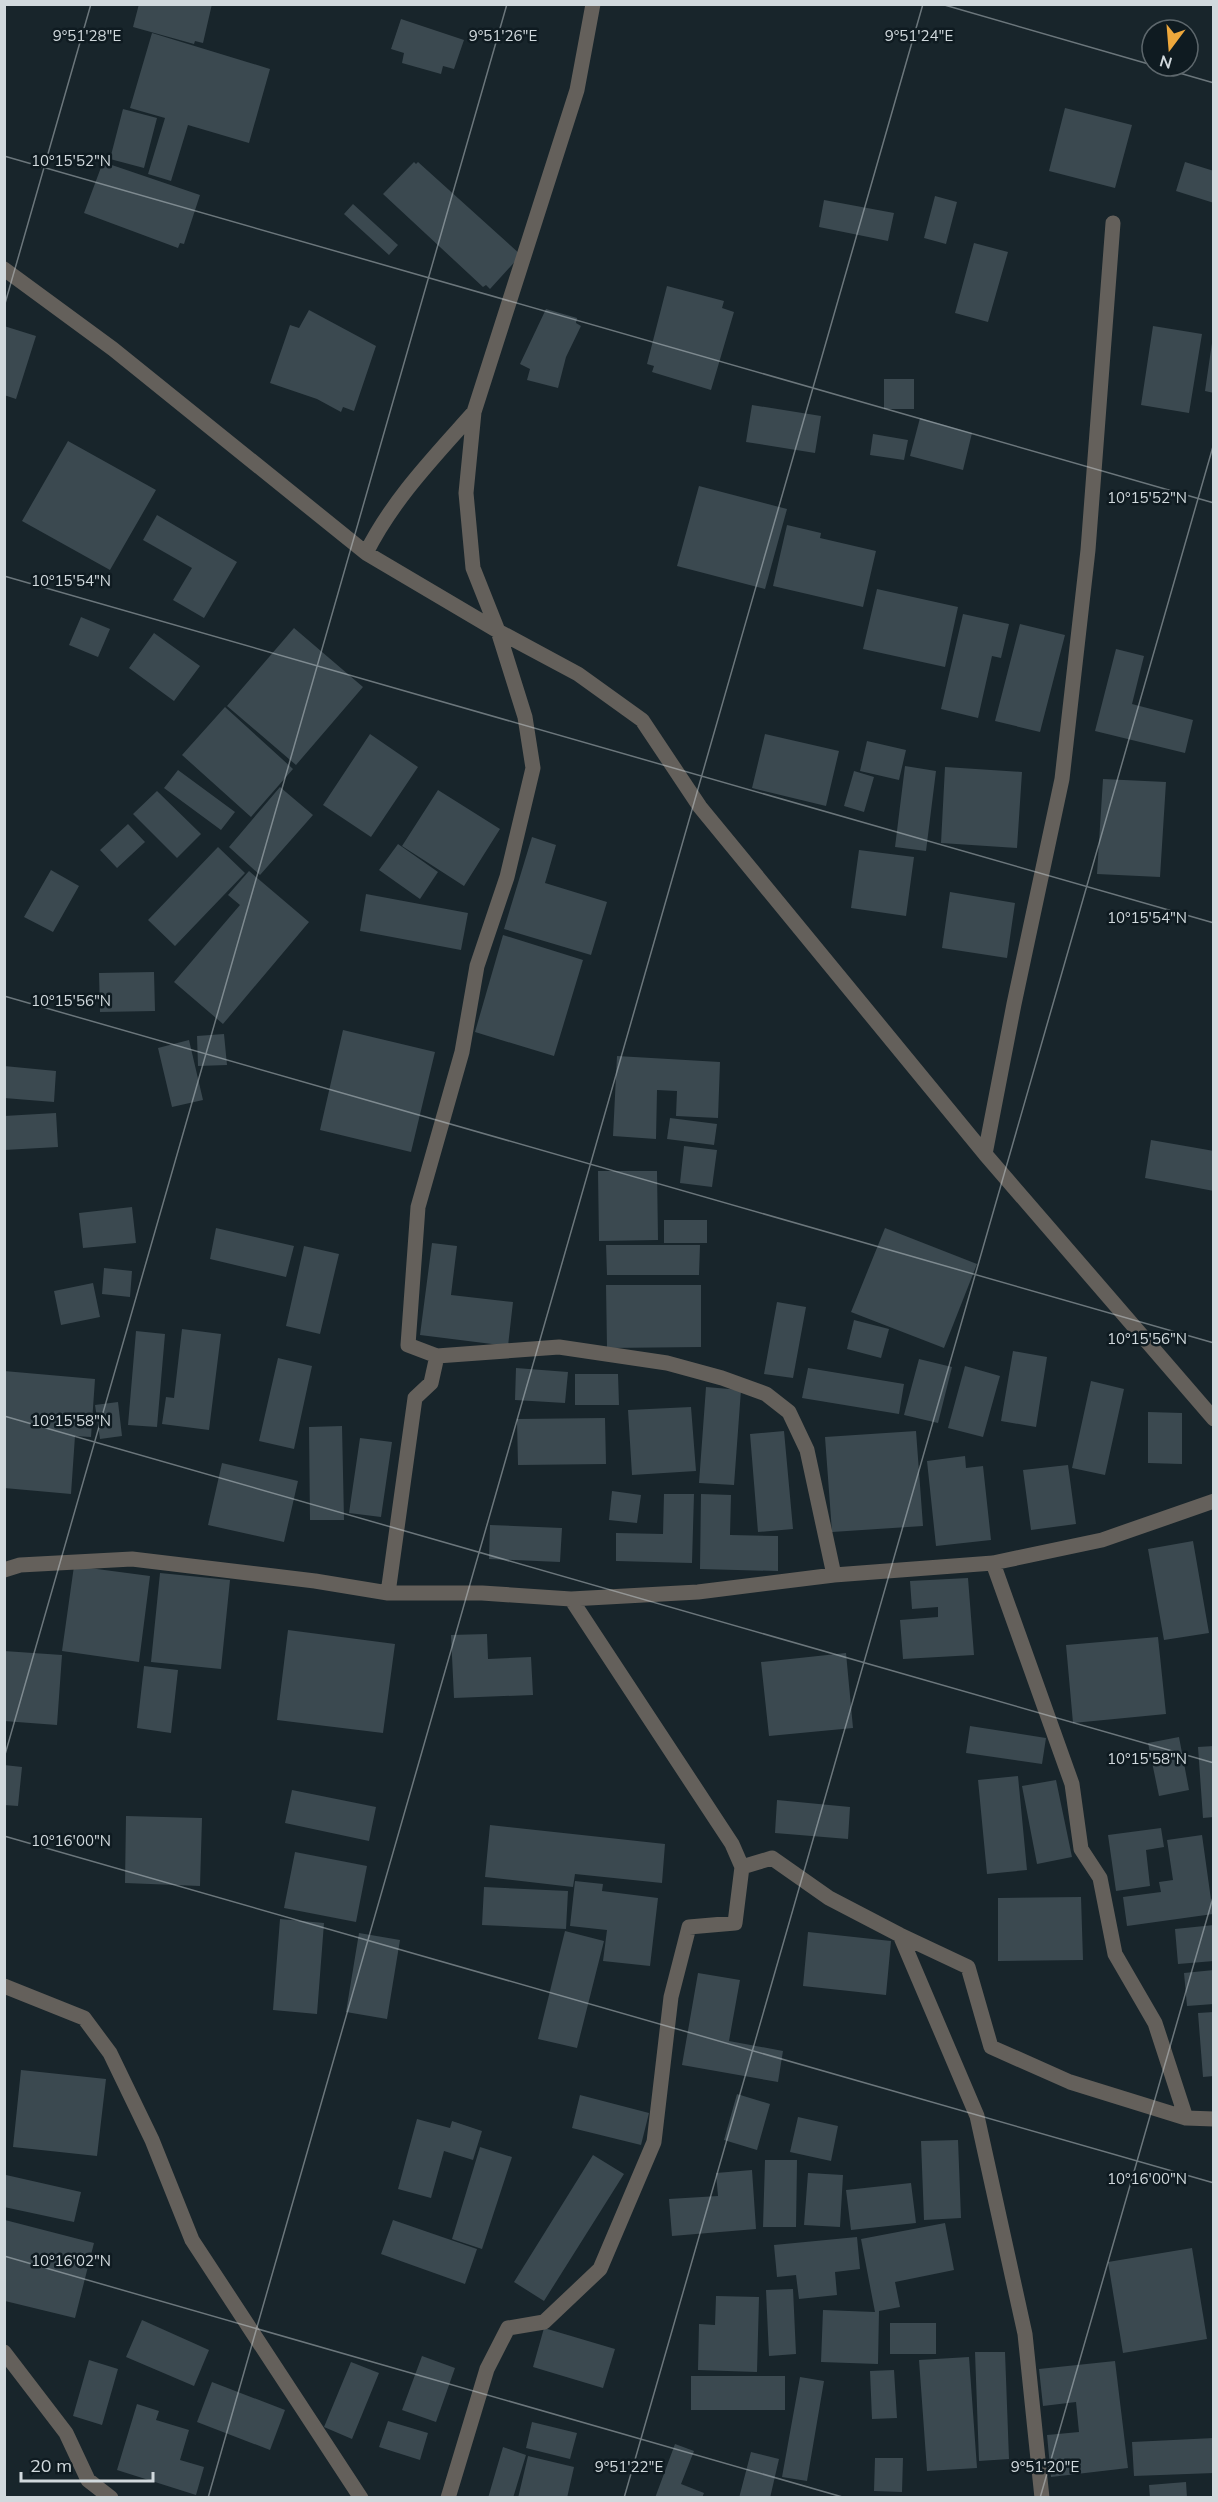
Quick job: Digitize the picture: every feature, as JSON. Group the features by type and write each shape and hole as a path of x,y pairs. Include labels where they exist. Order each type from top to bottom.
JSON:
{"street":[{"path":"593,4 577,90 474,412 466,493 473,568 498,631 525,717 533,768 507,877 477,966 462,1052 418,1207 408,1345 437,1356 559,1347 667,1364 722,1378 766,1394 789,1412 807,1450 834,1575"},
{"path":"985,1154 1062,779 1089,539 1113,223"},
{"path":"4,269 113,349 366,553 498,631 578,674 642,720 700,807 985,1154 1214,1419"},
{"path":"366,553 381,522 409,485 474,412"},
{"path":"388,1593 415,1398 431,1383 437,1356"},
{"path":"4,1570 20,1565 132,1559 315,1581 388,1593 482,1593 571,1599 698,1592 834,1575 993,1563 1102,1540 1214,1501"},
{"path":"993,1563 1072,1784 1081,1849 1100,1878 1115,1954 1155,2024 1186,2118"},
{"path":"448,2498 487,2369 508,2328 544,2322 600,2269 654,2142 671,1997 688,1927 735,1923 742,1867 732,1844 571,1599"},
{"path":"742,1867 772,1858 829,1898 968,1967 991,2048 1070,2082 1186,2118 1214,2119"},
{"path":"900,1935 977,2116 1025,2334 1042,2498"},
{"path":"4,1986 84,2018 110,2054 152,2140 192,2240 361,2498"},
{"path":"4,2352 66,2433 88,2480 111,2498"}],"building":[{"path":"139,4 212,4 203,43 195,41 194,44 133,27"},
{"path":"401,19 464,40 454,69 443,66 441,74 402,63 404,53 391,49"},
{"path":"152,33 270,69 249,143 188,125 171,181 148,174 165,118 130,108"},
{"path":"1065,108 1132,125 1115,188 1049,171"},
{"path":"123,109 157,118 144,168 110,159"},
{"path":"103,162 200,195 184,244 180,243 178,248 84,213"},
{"path":"414,162 416,164 418,162 521,255 490,289 486,285 483,287 383,194"},
{"path":"1185,162 1214,171 1214,203 1176,191"},
{"path":"935,196 957,202 946,244 924,238"},
{"path":"824,200 894,213 888,241 819,227"},
{"path":"353,204 398,245 389,255 344,214"},
{"path":"974,243 1008,252 988,322 955,313"},
{"path":"667,286 724,301 722,308 734,312 711,390 652,372 654,366 647,364"},
{"path":"546,309 577,318 576,323 581,326 566,357 558,388 527,380 530,369 520,364"},
{"path":"309,310 376,346 354,411 343,407 341,412 317,399 270,383 290,325 299,328"},
{"path":"4,326 36,336 16,399 4,395"},
{"path":"1153,326 1202,334 1189,413 1141,405"},
{"path":"1212,343 1214,343 1214,393 1205,391"},
{"path":"884,379 914,379 914,409 884,409"},
{"path":"752,405 821,416 815,453 746,442"},
{"path":"920,418 972,433 963,470 910,456"},
{"path":"873,434 908,440 904,460 870,455"},
{"path":"68,441 156,490 110,570 22,521"},
{"path":"699,486 787,509 765,589 677,566"},
{"path":"157,515 237,562 204,618 173,600 192,568 143,540"},
{"path":"787,525 821,533 820,538 876,551 863,607 773,586"},
{"path":"877,589 958,607 945,667 863,649"},
{"path":"963,614 1009,624 1001,658 992,656 978,718 941,709"},
{"path":"81,617 110,629 98,657 69,645"},
{"path":"1020,624 1065,635 1040,732 995,721"},
{"path":"294,628 363,687 296,765 227,706"},
{"path":"154,633 200,666 174,701 129,668"},
{"path":"1116,649 1144,656 1132,704 1193,720 1185,753 1095,731"},
{"path":"225,707 293,769 251,817 182,755"},
{"path":"370,734 418,767 371,837 323,805"},
{"path":"765,734 839,751 826,806 752,788"},
{"path":"867,741 906,750 899,780 860,771"},
{"path":"905,766 936,771 926,851 895,847"},
{"path":"945,767 1022,772 1017,848 941,843"},
{"path":"178,770 235,812 221,830 164,788"},
{"path":"854,771 874,777 864,812 844,806"},
{"path":"1103,779 1166,782 1160,877 1097,874"},
{"path":"280,787 313,815 260,875 229,847"},
{"path":"438,790 500,829 464,886 402,846"},
{"path":"157,791 201,834 177,858 133,814"},
{"path":"128,824 145,842 117,868 100,850"},
{"path":"532,837 556,845 545,883 607,902 591,955 504,929"},
{"path":"398,844 438,872 420,899 379,870"},
{"path":"218,847 245,873 175,946 148,920"},
{"path":"859,850 914,857 906,916 851,908"},
{"path":"51,870 79,886 53,932 24,917"},
{"path":"249,871 309,922 223,1024 174,982 240,905 228,895"},
{"path":"950,892 1015,903 1007,958 942,948"},
{"path":"366,894 468,913 461,950 360,931"},
{"path":"503,935 583,960 554,1056 475,1032"},
{"path":"154,972 155,1011 100,1012 99,973"},
{"path":"343,1030 435,1052 411,1152 320,1130"},
{"path":"224,1034 227,1065 198,1066 197,1036"},
{"path":"189,1040 203,1100 172,1107 158,1048"},
{"path":"617,1056 720,1062 718,1118 676,1116 677,1091 657,1090 656,1139 613,1136"},
{"path":"4,1066 56,1071 54,1102 4,1098"},
{"path":"56,1113 58,1147 4,1150 4,1116"},
{"path":"670,1118 717,1124 714,1145 667,1139"},
{"path":"1151,1140 1214,1151 1214,1191 1145,1178"},
{"path":"684,1146 717,1150 712,1187 680,1183"},
{"path":"598,1171 657,1171 658,1240 599,1241"},
{"path":"132,1207 136,1243 83,1248 79,1213"},
{"path":"664,1220 707,1220 707,1243 664,1243"},
{"path":"216,1228 294,1246 286,1277 210,1259"},
{"path":"885,1228 977,1264 944,1348 851,1312"},
{"path":"432,1243 457,1246 451,1295 513,1302 508,1346 420,1335"},
{"path":"606,1245 700,1245 699,1275 607,1275"},
{"path":"304,1246 339,1254 320,1334 286,1326"},
{"path":"104,1268 132,1271 130,1297 102,1294"},
{"path":"93,1283 100,1317 61,1325 54,1291"},
{"path":"606,1285 701,1285 701,1347 607,1348"},
{"path":"777,1302 806,1307 793,1378 764,1374"},
{"path":"854,1320 889,1329 881,1358 847,1349"},
{"path":"182,1329 221,1334 209,1430 162,1424 166,1397 174,1398"},
{"path":"136,1331 165,1334 157,1427 128,1425"},
{"path":"1013,1351 1047,1357 1036,1427 1001,1421"},
{"path":"278,1358 312,1366 294,1449 259,1441"},
{"path":"919,1359 952,1367 938,1423 904,1415"},
{"path":"965,1366 1000,1376 983,1437 948,1428"},
{"path":"516,1368 568,1372 565,1403 515,1400"},
{"path":"808,1368 904,1384 899,1414 802,1398"},
{"path":"4,1371 95,1379 91,1437 75,1436 71,1494 4,1488"},
{"path":"575,1374 618,1374 619,1405 575,1405"},
{"path":"1091,1381 1124,1389 1105,1475 1072,1468"},
{"path":"706,1387 741,1390 734,1485 699,1483"},
{"path":"118,1402 122,1436 100,1439 95,1405"},
{"path":"691,1407 696,1471 632,1475 628,1410"},
{"path":"1148,1412 1182,1413 1182,1464 1148,1463"},
{"path":"605,1418 606,1464 518,1465 517,1419"},
{"path":"342,1426 344,1520 310,1520 309,1427"},
{"path":"784,1431 793,1529 758,1532 750,1434"},
{"path":"916,1431 923,1526 832,1532 825,1437"},
{"path":"360,1438 392,1442 381,1517 349,1513"},
{"path":"965,1456 966,1468 983,1466 991,1540 936,1546 927,1461"},
{"path":"222,1463 298,1481 284,1542 208,1525"},
{"path":"1068,1465 1076,1524 1031,1530 1023,1470"},
{"path":"612,1491 641,1495 637,1523 609,1520"},
{"path":"664,1494 694,1494 692,1563 616,1561 616,1533 663,1534"},
{"path":"701,1494 731,1495 730,1535 778,1536 778,1571 700,1569"},
{"path":"490,1525 562,1528 560,1562 489,1559"},
{"path":"1193,1541 1209,1633 1164,1640 1148,1549"},
{"path":"74,1566 150,1576 139,1662 62,1651"},
{"path":"160,1573 230,1580 221,1669 151,1662"},
{"path":"968,1578 974,1655 903,1659 900,1620 938,1617 938,1607 912,1609 910,1581"},
{"path":"288,1630 395,1644 383,1733 277,1720"},
{"path":"487,1634 488,1659 531,1657 533,1695 454,1698 451,1635"},
{"path":"1158,1637 1166,1714 1073,1723 1066,1645"},
{"path":"4,1651 62,1655 57,1725 4,1721"},
{"path":"846,1653 853,1728 769,1736 761,1662"},
{"path":"144,1666 178,1670 171,1733 137,1728"},
{"path":"970,1726 1046,1738 1042,1764 966,1753"},
{"path":"1179,1737 1189,1790 1159,1796 1148,1743"},
{"path":"1214,1746 1214,1817 1203,1818 1198,1747"},
{"path":"4,1765 22,1767 18,1806 4,1805"},
{"path":"1018,1776 1027,1870 987,1874 978,1780"},
{"path":"1056,1780 1072,1857 1037,1864 1022,1786"},
{"path":"292,1790 376,1807 369,1841 285,1823"},
{"path":"777,1800 850,1807 848,1839 775,1833"},
{"path":"126,1816 202,1818 200,1886 125,1883"},
{"path":"490,1825 665,1844 662,1883 575,1874 573,1887 485,1877"},
{"path":"1161,1828 1164,1847 1146,1850 1150,1886 1116,1891 1108,1835"},
{"path":"1202,1835 1213,1914 1127,1926 1123,1897 1161,1892 1159,1882 1173,1880 1167,1840"},
{"path":"295,1852 367,1866 356,1922 284,1908"},
{"path":"575,1881 603,1884 602,1891 658,1898 650,1966 603,1961 607,1930 570,1926"},
{"path":"484,1887 568,1891 566,1929 482,1925"},
{"path":"1081,1897 1083,1960 998,1961 998,1898"},
{"path":"280,1919 324,1923 317,2014 273,2010"},
{"path":"1214,1925 1214,1961 1178,1964 1175,1929"},
{"path":"565,1931 604,1941 577,2048 538,2039"},
{"path":"808,1932 891,1941 886,1995 803,1986"},
{"path":"359,1933 400,1940 387,2019 346,2012"},
{"path":"1214,1970 1214,2004 1187,2006 1184,1973"},
{"path":"698,1973 740,1980 729,2041 783,2051 778,2082 682,2065"},
{"path":"1214,2012 1214,2076 1203,2077 1198,2013"},
{"path":"21,2070 106,2079 97,2156 13,2147"},
{"path":"737,2094 770,2104 757,2150 724,2140"},
{"path":"580,2095 649,2113 641,2145 572,2128"},
{"path":"798,2117 838,2126 831,2161 790,2152"},
{"path":"417,2119 450,2128 452,2121 482,2131 473,2160 444,2151 431,2198 398,2189"},
{"path":"958,2140 961,2218 924,2220 921,2141"},
{"path":"480,2147 512,2157 482,2249 452,2239"},
{"path":"593,2155 624,2174 544,2301 514,2282"},
{"path":"765,2160 797,2160 796,2227 763,2227"},
{"path":"752,2170 756,2229 672,2236 669,2199 718,2196 716,2173"},
{"path":"808,2173 843,2175 840,2227 804,2225"},
{"path":"6,2175 81,2192 74,2222 4,2207"},
{"path":"911,2183 916,2223 851,2230 846,2190"},
{"path":"5,2220 94,2243 75,2318 5,2301"},
{"path":"393,2220 477,2249 465,2284 381,2254"},
{"path":"945,2223 954,2270 895,2282 900,2307 879,2311 878,2364 821,2362 823,2310 875,2312 861,2239"},
{"path":"857,2237 860,2269 835,2272 837,2295 799,2299 796,2275 777,2277 774,2245"},
{"path":"1192,2248 1207,2339 1123,2353 1108,2262"},
{"path":"793,2289 796,2354 769,2356 766,2290"},
{"path":"716,2296 759,2297 757,2372 698,2370 699,2324 715,2325"},
{"path":"142,2320 209,2350 194,2386 126,2357"},
{"path":"890,2323 936,2323 936,2354 890,2354"},
{"path":"544,2328 615,2349 603,2388 533,2367"},
{"path":"975,2352 1005,2352 1009,2459 979,2461"},
{"path":"422,2356 455,2368 436,2422 402,2410"},
{"path":"969,2357 977,2468 927,2471 919,2360"},
{"path":"89,2360 118,2369 102,2425 73,2416"},
{"path":"1115,2361 1128,2468 1051,2477 1047,2435 1079,2432 1076,2402 1043,2406 1039,2369"},
{"path":"351,2362 379,2373 352,2439 324,2427"},
{"path":"894,2370 897,2418 872,2419 870,2371"},
{"path":"691,2376 785,2376 785,2410 691,2410"},
{"path":"800,2377 824,2381 807,2481 782,2477"},
{"path":"212,2382 285,2410 270,2450 197,2422"},
{"path":"137,2404 159,2411 156,2420 189,2430 180,2460 204,2467 196,2495 117,2470"},
{"path":"388,2421 428,2433 420,2460 379,2447"},
{"path":"532,2422 577,2433 570,2459 526,2448"},
{"path":"1214,2438 1214,2473 1134,2476 1132,2442"},
{"path":"675,2444 694,2451 681,2484 704,2493 702,2498 655,2498"},
{"path":"503,2447 526,2455 513,2498 488,2498"},
{"path":"751,2452 779,2459 770,2498 739,2498"},
{"path":"528,2456 574,2467 567,2498 518,2498"},
{"path":"875,2458 903,2458 902,2492 874,2491"},
{"path":"1186,2482 1187,2498 1150,2498 1149,2485"}]}
